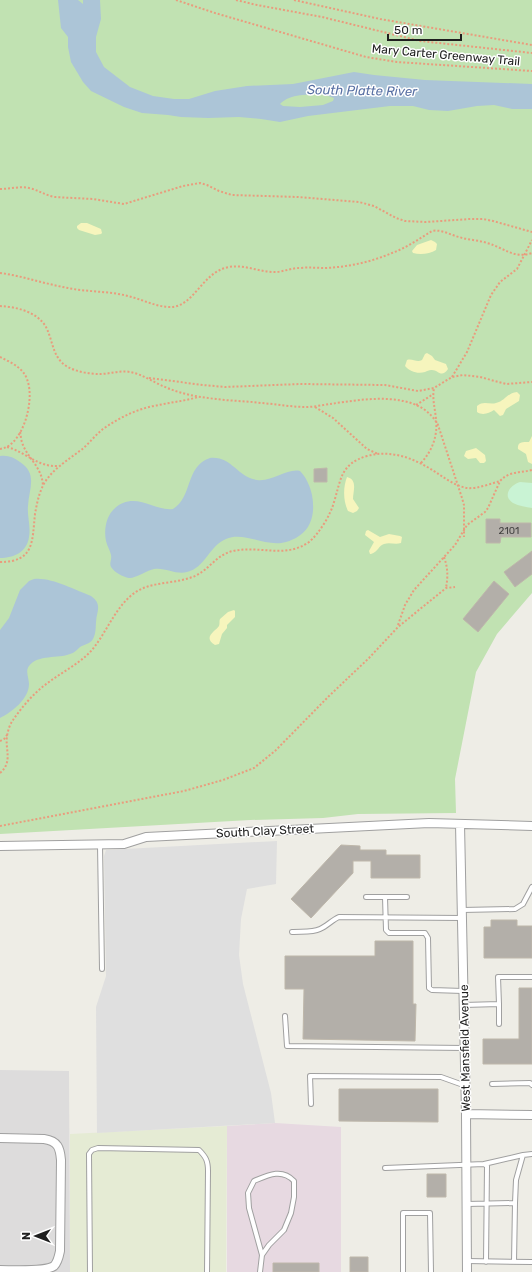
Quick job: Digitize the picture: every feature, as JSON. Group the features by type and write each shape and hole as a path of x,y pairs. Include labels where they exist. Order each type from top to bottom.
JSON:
{"street":[{"name":"South Clay Street","path":"0,846 124,844 146,836 428,823 532,826"},
{"name":"West Mansfield Avenue","path":"460,824 466,1086 467,1272"},
{"path":"466,1114 532,1115"},
{"path":"0,1138 51,1140 56,1143 61,1153 60,1251 56,1263 53,1267 45,1270 0,1270"}],"lane":[{"path":"100,844 102,969"},
{"path":"292,932 321,929 335,918 339,917 462,914 515,909 523,904 532,887"},
{"path":"366,897 408,897"},
{"path":"386,897 386,930 389,932 425,933 428,938 429,988 432,990 464,991"},
{"path":"499,1024 498,977 532,977"},
{"path":"464,1005 499,1004"},
{"path":"285,1016 287,1046 465,1048"},
{"path":"311,1104 310,1076 441,1077 466,1086"},
{"path":"492,1084 530,1083 532,1085"},
{"path":"90,1272 89,1154 92,1150 98,1148 199,1150 206,1157 208,1164 207,1272"},
{"path":"385,1168 484,1164 532,1154"},
{"path":"514,1262 516,1180 523,1155"},
{"path":"484,1164 486,1166 486,1262"},
{"path":"260,1272 262,1255 249,1208 248,1193 254,1181 276,1173 290,1177 294,1181 294,1197 291,1213 284,1230 269,1244 262,1255"},
{"path":"466,1204 515,1203"},
{"path":"403,1272 403,1213 430,1213 431,1272"},
{"path":"467,1261 532,1262"}],"path":[{"name":"Mary Carter Greenway Trail","path":"176,0 215,13 366,57 403,62 532,71"},
{"path":"236,0 420,41 532,53"},
{"path":"294,0 380,19 532,45"},
{"path":"0,189 27,188 36,190 48,196 93,199 119,204 135,201 194,183 203,183 225,194 241,196 350,200 374,206 396,218 405,221 426,222 483,219 532,232"},
{"path":"0,272 65,288 128,296 170,308 186,302 205,280 212,274 224,268 236,267 277,272 300,268 324,268 352,265 367,262 393,253 432,231 437,230 458,237 488,243 515,255 532,253"},
{"path":"452,377 467,352 491,295 500,282 517,269 532,240"},
{"path":"0,306 16,308 31,313 38,318 46,328 56,355 62,363 81,372 100,374 130,372 172,390 199,397 299,407 314,407 352,401 384,399 404,401 416,405 426,411 436,421 464,505 464,537"},
{"path":"0,357 23,372 28,384 30,395 24,422 20,432 16,439 7,447 0,449"},
{"path":"146,378 225,387 315,384 385,384 418,391 434,388 452,377 463,375 480,377 506,384 532,382"},
{"path":"421,463 430,452 435,438 436,421 433,395 434,388"},
{"path":"416,405 433,395"},
{"path":"0,562 14,561 24,556 28,552 33,539 38,499 43,487 51,474 59,466 84,448 95,436 118,419 144,408 199,397"},
{"path":"314,407 333,418 367,449 378,454"},
{"path":"20,432 23,445 42,478 43,487"},
{"path":"7,447 12,448 46,466 59,466"},
{"path":"0,774 8,761 7,736 12,722 35,693 90,652 120,609 133,594 154,585 190,578 197,575 228,552 243,550 281,551 296,548 302,545 312,538 320,529 333,507 338,483 346,468 352,463 359,459 378,454 406,457 421,463 458,486 472,488 500,481 511,474 532,470"},
{"path":"398,627 401,614 409,596 419,583 455,545 467,525 485,512 500,481"},
{"path":"444,557 448,569 448,581 446,588"},
{"path":"0,826 189,790 223,780 254,768 276,751 398,627 446,588 455,587"},
{"path":"0,741 7,736"}],"shaded area":[{"path":"0,0 532,0 532,593 497,634 476,672 455,779 456,813 358,814 323,818 250,820 0,834"},
{"path":"516,483 532,483 532,508 515,504 508,497 510,488"},
{"path":"277,841 276,884 247,889 241,919 239,955 243,984 271,1093 275,1123 97,1133 96,1007 106,976 104,856 106,850"},
{"path":"0,1070 69,1071 70,1272 0,1272"},
{"path":"275,1123 341,1127 341,1272 227,1272 227,1126"},
{"path":"227,1126 226,1272 70,1272 70,1134"}],"sand":[{"path":"81,223 87,223 101,229 102,233 95,235 79,230 77,226"},
{"path":"431,240 437,244 436,250 425,254 413,253 412,251 417,245"},
{"path":"427,353 435,360 446,364 448,369 446,372 441,373 431,370 417,373 409,370 405,366 407,360 420,361"},
{"path":"517,392 520,395 519,401 506,409 503,415 500,416 494,410 484,414 477,412 477,406 480,404 496,403"},
{"path":"532,436 532,464 528,462 526,454 518,449 518,446 521,442 529,442"},
{"path":"476,448 485,455 486,461 484,463 480,463 476,458 468,459 464,456 466,451"},
{"path":"347,477 354,483 353,499 359,508 353,513 348,511 344,498"},
{"path":"368,530 380,537 389,534 400,536 402,537 401,543 384,544 375,552 370,554 369,551 374,542 365,535 366,531"},
{"path":"234,610 235,617 227,625 219,644 215,645 211,642 211,634 219,626 220,619 228,612"}],"water":[{"name":"South Platte River","path":"58,0 78,0 83,4 83,0 100,0 101,19 96,37 96,52 104,67 130,87 153,96 174,99 189,99 215,91 247,86 293,84 354,72 425,80 532,84 532,109 512,109 494,105 477,106 448,111 429,110 413,106 390,106 308,116 280,122 239,117 181,117 142,113 124,107 91,91 83,82 71,62 68,37 61,28","holes":["323,94 334,98 333,101 323,105 300,107 283,106 280,104 284,100 300,95"]},
{"path":"0,456 10,457 20,462 26,467 31,476 28,506 30,529 28,542 26,547 19,553 5,558 0,558"},
{"path":"210,458 224,460 245,475 257,480 269,479 290,471 300,471 309,485 313,503 312,518 306,530 294,539 278,543 241,537 226,539 220,542 203,562 193,570 183,573 154,569 129,578 114,571 110,566 111,555 106,543 105,530 110,514 114,509 123,503 136,501 160,508 173,509 184,497 196,468 202,462"},
{"path":"34,579 55,582 94,598 98,607 95,633 90,642 80,647 73,653 43,658 33,662 27,670 29,684 26,695 14,709 0,718 0,630 9,618 20,590 29,581"}],"building":[{"path":"327,468 327,482 314,482 314,469"},
{"path":"486,519 500,519 500,523 531,523 531,537 501,537 500,543 486,543"},
{"path":"532,551 532,574 515,587 504,572"},
{"path":"494,581 509,594 478,632 463,619"},
{"path":"341,845 360,846 360,850 386,850 386,855 420,855 420,878 371,878 371,861 353,861 353,873 311,918 291,899"},
{"path":"491,920 517,920 517,926 532,926 532,958 484,958 484,927 491,927"},
{"path":"375,941 413,941 413,1004 416,1004 415,1041 303,1039 304,989 285,989 285,956 375,956"},
{"path":"519,988 532,988 532,1064 483,1064 483,1039 519,1039"},
{"path":"339,1089 438,1089 438,1122 339,1121"},
{"path":"427,1174 446,1174 446,1197 427,1197"},
{"path":"350,1257 368,1257 368,1272 350,1272"},
{"path":"273,1263 319,1263 319,1272 273,1272"}]}
